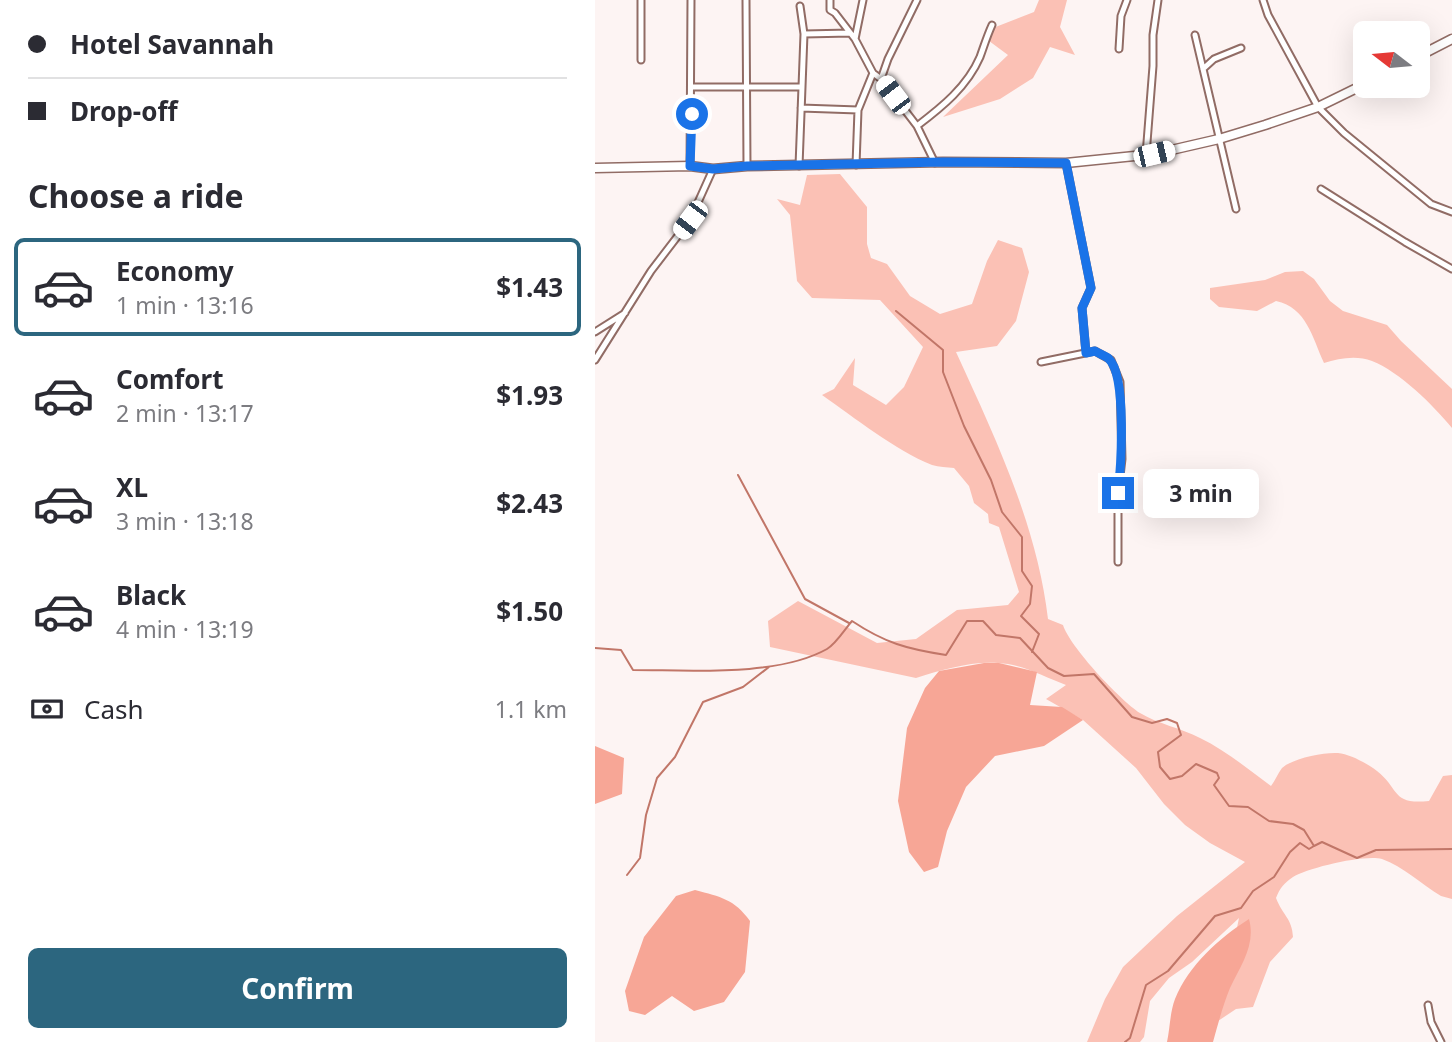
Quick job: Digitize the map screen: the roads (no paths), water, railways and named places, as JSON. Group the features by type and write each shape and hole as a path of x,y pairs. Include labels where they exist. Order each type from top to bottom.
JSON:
{"highway":[{"path":"1430,50 1452,38"},
{"path":"595,168 690,166 713,169 747,166 1066,163 1146,155 1219,139 1318,107 1353,90"}],"street":[{"path":"641,0 641,60"},
{"path":"690,166 691,0"},
{"path":"746,0 747,166"},
{"path":"830,0 830,10 855,39 873,74 881,79 917,126 935,163"},
{"path":"855,39 863,0"},
{"path":"881,79 888,59 918,0"},
{"path":"1119,49 1120,24 1127,0"},
{"path":"1146,155 1153,35 1158,0"},
{"path":"1263,0 1268,15 1318,107 1345,134 1431,204 1452,212"},
{"path":"799,166 804,34 800,6"},
{"path":"917,126 940,109 968,78 992,25"},
{"path":"804,34 850,33"},
{"path":"1195,35 1236,209"},
{"path":"1203,69 1214,59 1241,48"},
{"path":"856,165 858,110 873,74"},
{"path":"692,87 801,88"},
{"path":"801,108 858,110"},
{"path":"1066,163 1091,288 1082,308 1086,353"},
{"path":"595,360 651,271 690,220 713,169"},
{"path":"1321,189 1452,269"},
{"path":"595,332 627,311"},
{"path":"1041,362 1095,351 1111,360 1119,382 1122,459 1118,493 1118,562"},
{"path":"1428,1005 1431,1022 1441,1042"}],"waterway":[{"path":"896,311 943,350 943,372 964,426 991,480 1002,512 1022,537 1022,571 1032,586 1030,604 1021,616 1039,634 1032,652"},
{"path":"738,475 805,599 849,623"},
{"path":"595,648 621,650 633,670 733,670 784,664 807,658 830,647 852,621 897,644 946,655 967,621 983,621 996,635 1020,638 1048,668 1064,676 1094,674 1132,717 1152,723 1167,719 1177,723 1181,735 1158,752 1160,767 1170,779 1182,776 1196,764 1217,773 1219,778 1214,785 1229,806 1248,807 1269,821 1293,824 1304,830 1314,846 1322,842 1357,858 1376,850 1452,849"},
{"path":"627,875 640,858 646,815 657,778 675,757 703,702 743,687 769,667"},
{"path":"1125,1042 1130,1038 1146,985 1168,971 1215,916 1241,908 1253,891 1274,877 1290,852 1300,843 1309,849 1314,846"}]}
